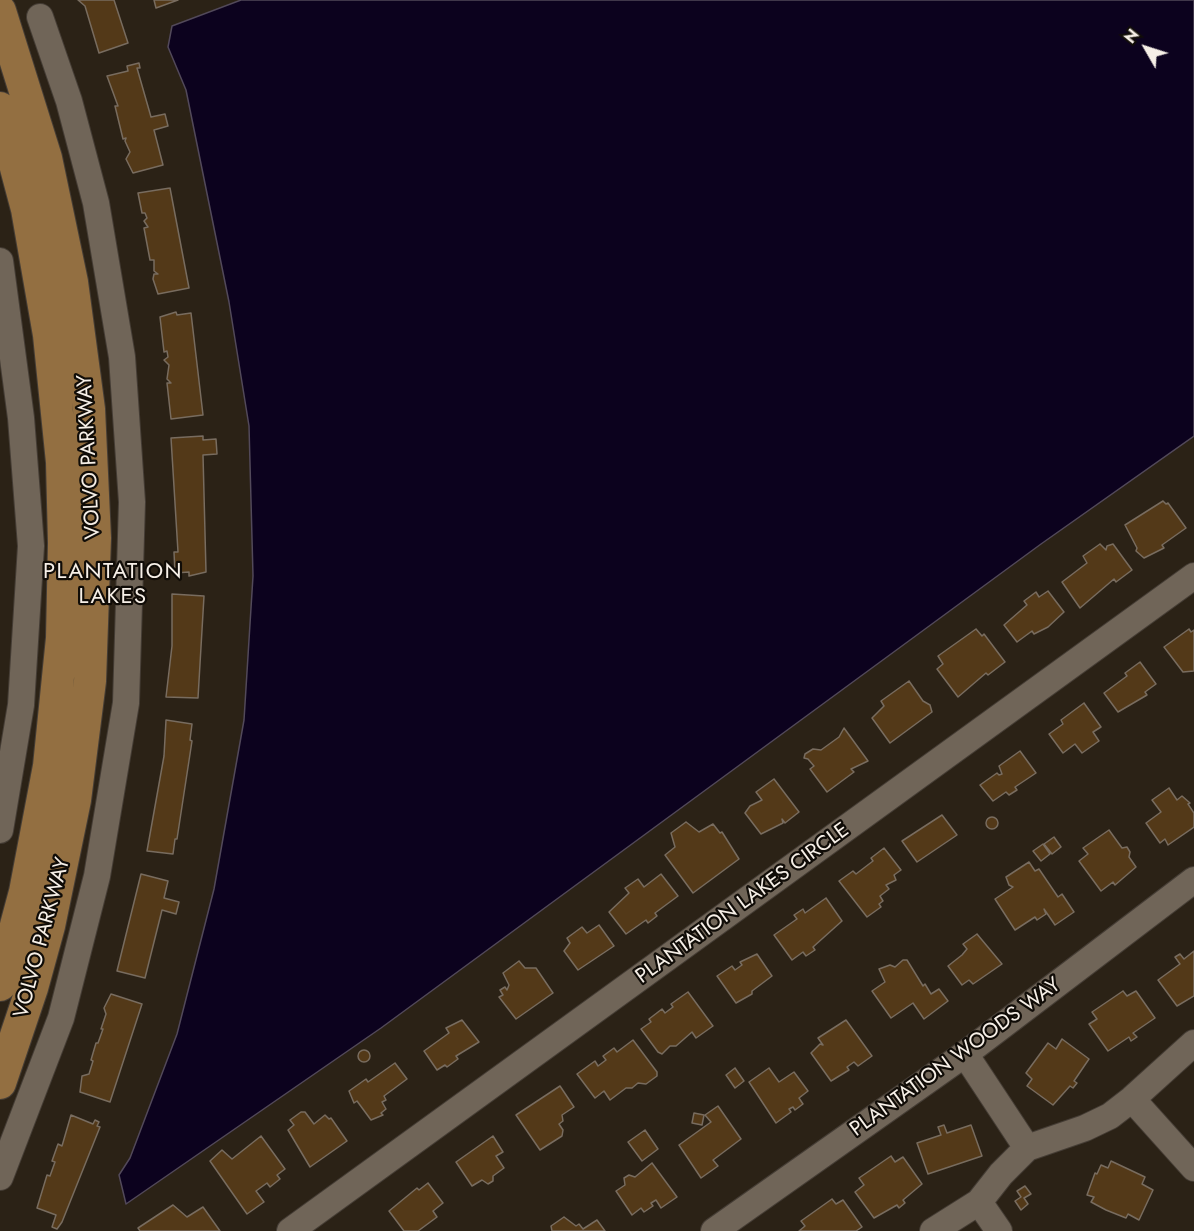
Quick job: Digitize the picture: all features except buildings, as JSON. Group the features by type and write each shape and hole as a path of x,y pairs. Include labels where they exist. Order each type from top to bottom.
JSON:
{"main road":[{"name":"VOLVO PARKWAY","path":"0,11 25,84 60,219 81,336 93,473 80,575 59,670 49,766 25,892 0,985"},
{"name":"VOLVO PARKWAY","path":"0,108 27,209 49,335 62,462 80,575 90,681 75,800 49,926 32,988 0,1083"}],"street":[{"path":"0,1177 61,1018 97,876 126,703 132,502 122,357 96,203 69,101 40,17"},
{"path":"25,84 59,74"},
{"path":"0,261 21,417 31,546 21,705 0,830"},
{"path":"29,575 130,577"},
{"name":"PLANTATION LAKES CIRCLE","path":"290,1231 1194,576"},
{"name":"PLANTATION WOODS WAY","path":"714,1231 965,1054 1194,880"},
{"path":"933,1231 979,1202 1001,1174 1027,1148 1085,1128 1110,1116 1194,1043"},
{"path":"965,1054 1027,1148"},
{"path":"1132,1099 1194,1168"},
{"path":"979,1202 999,1231"}],"shaded area":[{"path":"241,0 1194,0 1194,436 1041,544 381,1028 126,1204 119,1175 130,1158 177,1034 214,889 244,720 253,576 249,426 229,302 186,90 168,47 172,26"}],"district":[{"name":"PLANTATION LAKES","path":"113,586"}]}
